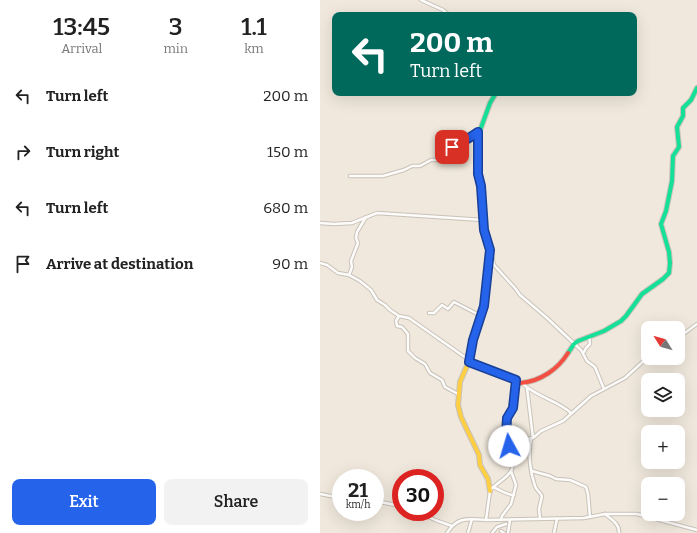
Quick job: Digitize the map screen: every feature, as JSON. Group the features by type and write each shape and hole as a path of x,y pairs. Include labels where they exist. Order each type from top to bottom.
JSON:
{"street":[{"path":"421,0 445,12"},
{"path":"320,263 327,265 340,274 349,275 364,284 378,300 399,316 408,318 469,361 522,382 534,380 551,372 563,361 574,344 609,328 627,315 642,294 662,280 669,272 670,262 668,249 665,233 661,224 666,211 672,181 673,156 679,147 677,127 683,116 683,108 691,100 697,88"},
{"path":"494,96 478,132 478,174 481,186 484,230 494,265 520,295 584,353 587,362 594,365 604,389"},
{"path":"350,176 383,176 404,170 410,166 420,166 431,160 436,160 452,147 478,132"},
{"path":"320,223 347,224 360,221 373,214 383,213 483,220"},
{"path":"349,275 358,243 356,238 357,232 367,217"},
{"path":"486,520 490,491 487,475 480,465 479,455 472,444 459,414 458,394 462,374 469,361 470,348 484,306 490,250"},
{"path":"428,313 434,313 442,305 448,309 454,302 468,311 481,316"},
{"path":"399,316 396,324 397,326 402,327 408,334 408,351 415,358 425,364 430,373 442,380 445,387 458,394"},
{"path":"685,333 697,324"},
{"path":"584,353 590,344 590,336"},
{"path":"571,349 579,348"},
{"path":"509,446 516,440 532,438 541,431 563,421 587,399 625,378 641,363"},
{"path":"502,520 502,516 511,504 516,485 511,471 512,464 506,435 507,418 513,408 516,380"},
{"path":"522,382 526,387 542,397 565,408 571,414"},
{"path":"526,387 532,438 530,449 532,471 535,487 542,495 539,509 540,519"},
{"path":"490,491 511,471"},
{"path":"532,471 556,479 570,480 586,486 590,517"},
{"path":"493,487 501,490 507,495 514,495"},
{"path":"320,494 332,496"},
{"path":"605,514 615,522 619,529 619,533"},
{"path":"447,533 459,520 557,519 590,517 605,514 635,514 697,530"},
{"path":"468,533 472,519"},
{"path":"554,533 557,519"},
{"path":"502,520 509,526"},
{"path":"508,533 510,520"},
{"path":"438,521 452,526"},
{"path":"492,533 496,528 506,524"}],"traffic: fast":[{"path":"568,353 578,341 604,331 621,321 642,294 669,273 669,252 661,224 666,211 672,181 673,156 679,147 677,127 683,116 683,108 691,100 697,88"},
{"path":"473,341 479,319 483,312 490,250 484,230 481,186 478,174 478,136 490,103 494,96"}],"traffic: slow":[{"path":"473,341 469,361 460,382 458,405 461,417 479,455 480,465 488,479 490,491"}],"traffic: jam":[{"path":"469,362 521,383 542,377 554,369 568,353"}],"route":[{"path":"452,147 478,132 478,174 481,186 484,230 490,250 483,312 479,319 470,348 469,362 516,380 513,408 507,418 506,435 509,446"}]}
